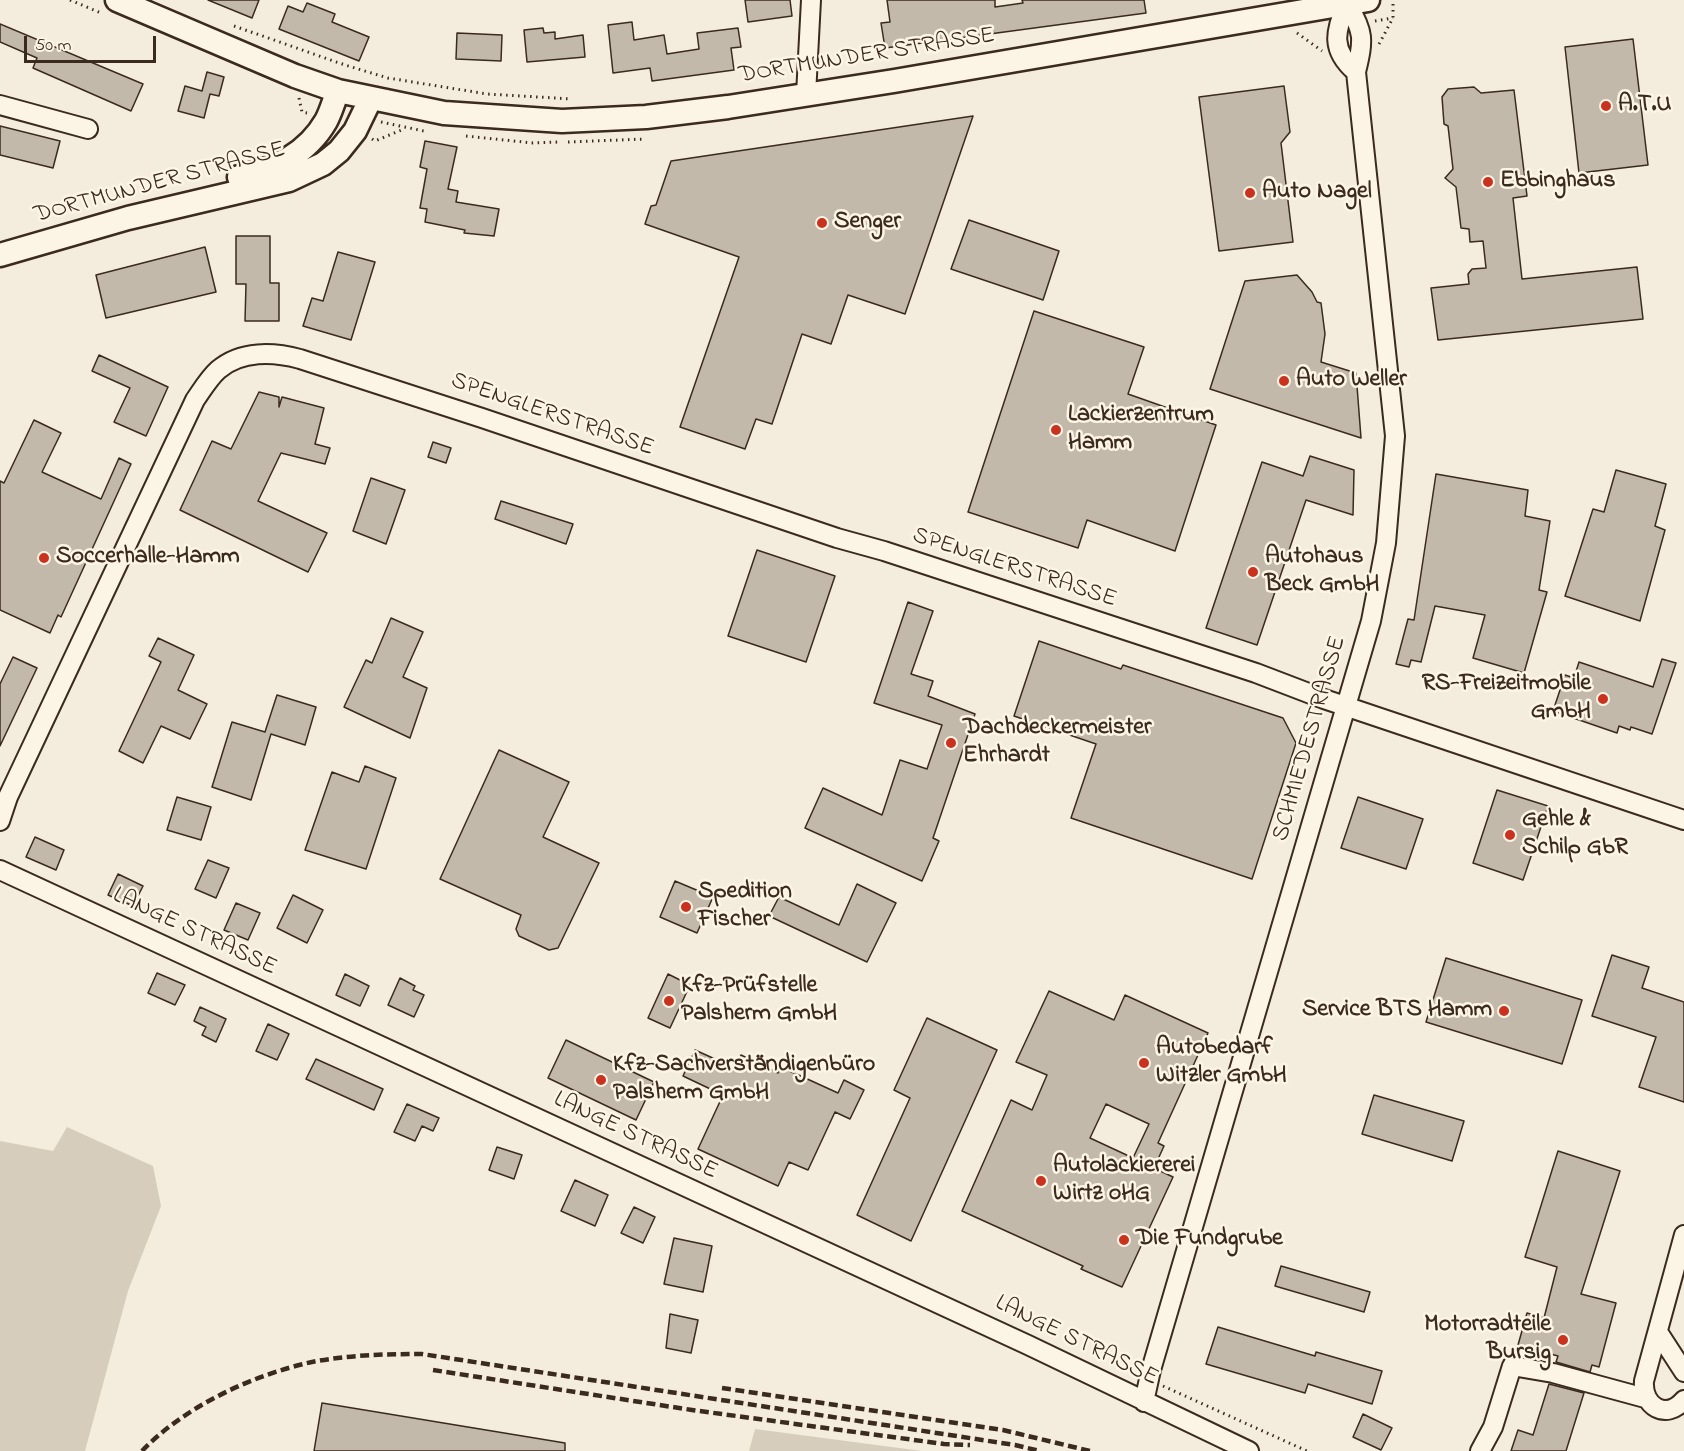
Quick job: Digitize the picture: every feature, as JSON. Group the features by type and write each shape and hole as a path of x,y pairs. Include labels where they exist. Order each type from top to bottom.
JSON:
{"main road":[{"path":"117,0 295,76 338,91"},
{"name":"DORTMUNDER STRASSE","path":"0,240 90,213 259,172 289,160 311,142 327,119 338,91 444,113 562,121 646,117 806,95 1358,1"},
{"name":"DORTMUNDER STRASSE","path":"0,255 128,218 289,180 323,164 339,152 355,131 371,98"}],"street":[{"path":"806,95 811,0"},
{"name":"SCHMIEDESTRASSE","path":"1144,1402 1148,1380 1371,621 1386,543 1395,436 1356,72 1344,62 1339,47 1337,27 1358,1"},
{"path":"0,105 88,129"},
{"name":"SPENGLERSTRASSE","path":"0,820 4,795 195,400 219,369 244,357 280,354 300,358 826,535 884,551 1246,670 1684,820"},
{"name":"LANGE STRASSE","path":"0,870 1028,1345 1249,1451"},
{"path":"1645,1398 1644,1381 1684,1235"},
{"path":"1658,1332 1684,1372"},
{"path":"1480,1451 1493,1427 1512,1366 1553,1373 1645,1398 1659,1409 1669,1410 1678,1407 1684,1400"}],"path":[{"path":"1393,0 1394,18"},
{"path":"234,26 388,78 487,93 578,99"},
{"path":"1148,1380 1307,1451"}],"shaded area":[{"path":"67,1127 153,1166 161,1206 128,1291 85,1451 0,1451 0,1141 53,1151"},
{"path":"755,1429 922,1451 749,1451"}],"building":[{"path":"208,0 259,0 252,18"},
{"path":"745,0 790,0 792,16 748,22"},
{"path":"887,0 995,0 995,7 1023,3 1022,0 1144,0 1146,13 885,48 881,23 890,22"},
{"path":"307,3 335,14 332,22 369,37 359,61 279,29 288,6 303,12"},
{"path":"632,22 634,40 664,35 667,54 699,49 697,33 738,28 741,47 731,48 734,70 652,81 650,68 613,73 608,25"},
{"path":"0,24 143,84 131,111 33,68 37,58 0,42"},
{"path":"543,28 544,33 555,32 555,39 583,35 585,57 527,62 524,30"},
{"path":"457,33 502,35 501,61 456,59"},
{"name":"A.T.U","path":"1633,39 1648,165 1579,173 1565,47"},
{"path":"207,72 224,77 219,96 210,94 204,118 178,111 185,86 202,91"},
{"name":"Auto Nagel","path":"1284,86 1290,132 1281,143 1293,242 1219,251 1199,97"},
{"path":"1474,87 1481,93 1514,90 1527,196 1513,198 1522,279 1637,267 1643,319 1438,340 1431,288 1469,284 1468,274 1472,269 1486,268 1483,241 1470,242 1469,229 1461,228 1456,187 1445,178 1453,169 1448,126 1444,124 1442,97 1448,89"},
{"path":"973,116 905,314 848,295 831,344 802,334 772,424 756,419 745,449 680,427 739,257 645,224 651,206 656,205 671,161"},
{"path":"0,126 60,141 53,168 0,155"},
{"path":"425,141 457,147 448,189 458,191 456,202 499,209 494,236 464,233 465,230 425,222 427,209 420,208 427,169 420,167"},
{"path":"969,220 1059,251 1043,300 951,269"},
{"path":"236,236 270,236 270,283 279,283 279,321 245,321 246,284 236,284"},
{"path":"205,247 216,292 106,318 96,275"},
{"path":"338,252 375,262 351,340 303,326 312,298 323,301"},
{"name":"Auto Weller","path":"1297,275 1312,292 1317,302 1321,303 1325,334 1321,362 1356,373 1361,438 1210,389 1245,281"},
{"name":"Lackierzentrum Hamm","path":"1034,311 1144,347 1128,394 1216,425 1175,551 1087,520 1078,548 968,512"},
{"path":"99,355 168,387 146,436 114,422 130,388 92,371"},
{"path":"259,392 279,397 279,407 282,397 324,408 315,444 330,448 325,464 281,453 258,501 327,533 308,572 180,510 212,441 231,449"},
{"name":"Soccerhalle-Hamm","path":"34,420 61,433 42,472 101,499 119,458 131,464 61,617 58,615 50,633 0,610 0,481 4,483"},
{"path":"433,442 451,448 446,463 428,457"},
{"name":"Autohaus Beck GmbH","path":"1310,456 1354,470 1353,515 1306,500 1257,645 1206,628 1262,462 1303,476"},
{"path":"1616,470 1666,484 1655,526 1665,530 1640,621 1565,596 1593,509 1604,512"},
{"path":"1436,474 1528,490 1525,516 1550,521 1539,590 1547,592 1524,673 1473,658 1485,615 1435,606 1421,662 1411,660 1409,667 1396,664 1408,619 1414,620"},
{"path":"371,478 405,490 386,544 353,531"},
{"path":"501,501 573,524 566,544 495,519"},
{"path":"757,550 835,576 806,662 728,636"},
{"path":"908,602 933,611 911,674 933,681 928,696 975,714 933,838 939,841 922,881 805,828 823,788 882,815 900,760 927,769 942,725 874,703"},
{"path":"391,618 423,632 403,677 427,688 410,738 344,707 366,660 372,663"},
{"path":"158,638 194,655 178,690 207,704 190,739 161,726 143,763 119,751 161,662 149,656"},
{"path":"1039,641 1121,669 1123,665 1283,718 1296,743 1252,879 1071,818 1096,744 1014,716"},
{"path":"13,657 37,668 0,746 0,684"},
{"name":"RS-Freizeitmobile GmbH","path":"1662,659 1676,663 1652,734 1631,727 1630,730 1619,726 1617,733 1553,711 1565,675 1574,678 1579,662 1653,687"},
{"path":"277,695 316,707 305,745 271,734 251,800 212,787 232,722 265,732"},
{"path":"499,750 569,782 543,837 599,863 558,948 549,950 519,936 516,929 521,915 440,879"},
{"path":"365,766 396,778 366,869 305,850 332,772 359,782"},
{"name":"Gehle & Schilp GbR","path":"1497,790 1548,806 1523,880 1473,863"},
{"path":"177,797 211,807 201,840 167,830"},
{"path":"1358,797 1423,819 1406,869 1341,848"},
{"path":"35,837 64,850 56,870 26,857"},
{"path":"208,860 229,868 216,898 195,889"},
{"path":"118,874 143,886 133,906 108,895"},
{"name":"Spedition Fischer","path":"675,881 713,897 697,933 660,917"},
{"path":"857,884 896,903 867,962 769,916 779,897 839,925"},
{"path":"293,895 323,910 307,943 277,928"},
{"path":"236,903 260,913 248,940 224,930"},
{"path":"1612,955 1649,967 1642,988 1684,1002 1684,1102 1639,1087 1656,1037 1592,1016"},
{"name":"Service BTS Hamm","path":"1446,958 1582,1000 1562,1064 1426,1022"},
{"path":"157,973 185,985 175,1005 148,993"},
{"path":"345,974 369,986 360,1006 336,995"},
{"name":"Kfz-Prüfstelle Palsherm GmbH","path":"668,974 690,985 670,1028 648,1018"},
{"path":"400,978 415,986 413,990 424,995 414,1017 388,1005"},
{"path":"1049,991 1114,1020 1125,995 1208,1033 1158,1143 1164,1146 1154,1168 1173,1177 1122,1287 1081,1269 1083,1266 962,1211 1011,1100 1032,1110 1047,1075 1016,1062","holes":["1106,1104 1149,1124 1133,1158 1090,1138"]},
{"path":"200,1007 226,1019 216,1042 202,1035 206,1027 194,1021"},
{"path":"927,1018 997,1050 911,1241 857,1215 910,1098 894,1090"},
{"path":"268,1024 289,1034 277,1060 256,1051"},
{"name":"Kfz-Sachverständigenbüro Palsherm GmbH","path":"566,1040 654,1082 636,1120 548,1078"},
{"path":"695,1050 735,1068 741,1055 778,1073 781,1067 838,1093 844,1080 864,1090 850,1119 835,1112 808,1170 789,1162 778,1186 698,1149 723,1095 683,1076"},
{"path":"316,1059 383,1089 374,1110 306,1079"},
{"path":"1374,1095 1464,1121 1452,1161 1362,1134"},
{"path":"407,1104 439,1118 433,1131 422,1126 415,1141 394,1132"},
{"path":"497,1147 522,1155 514,1179 489,1170"},
{"path":"1558,1151 1620,1171 1581,1294 1616,1303 1599,1367 1592,1365 1590,1372 1556,1362 1558,1356 1518,1345 1527,1313 1544,1318 1557,1267 1525,1257"},
{"path":"575,1180 608,1195 595,1226 561,1211"},
{"path":"634,1207 655,1217 643,1243 621,1233"},
{"path":"674,1238 712,1246 703,1292 664,1284"},
{"path":"1281,1266 1370,1292 1364,1312 1275,1286"},
{"path":"670,1314 698,1320 691,1353 666,1348"},
{"path":"1218,1327 1315,1356 1316,1352 1382,1371 1372,1404 1308,1384 1305,1393 1206,1364"},
{"path":"1549,1384 1584,1393 1566,1451 1511,1451 1518,1430 1533,1435"},
{"path":"322,1403 565,1443 565,1451 314,1451"},
{"path":"1363,1414 1392,1428 1381,1450 1353,1437"}],"railway":[{"path":"142,1451 178,1420 198,1407 266,1375 326,1360 367,1355 422,1354 1015,1445 1040,1451"},
{"path":"433,1370 692,1410 944,1444 970,1445"},
{"path":"722,1388 1003,1430 1090,1451"}],"place":[{"name":"A.T.U","path":"1606,106"},
{"name":"Ebbinghaus","path":"1488,182"},
{"name":"Auto Nagel","path":"1250,193"},
{"name":"Senger","path":"822,223"},
{"name":"Auto Weller","path":"1284,381"},
{"name":"Lackierzentrum Hamm","path":"1056,430"},
{"name":"Soccerhalle-Hamm","path":"44,558"},
{"name":"Autohaus Beck GmbH","path":"1253,572"},
{"name":"RS-Freizeitmobile GmbH","path":"1603,699"},
{"name":"Dachdeckermeister Ehrhardt","path":"951,743"},
{"name":"Gehle & Schilp GbR","path":"1510,835"},
{"name":"Spedition Fischer","path":"686,907"},
{"name":"Kfz-Prüfstelle Palsherm GmbH","path":"669,1001"},
{"name":"Service BTS Hamm","path":"1504,1011"},
{"name":"Autobedarf Witzler GmbH","path":"1144,1063"},
{"name":"Kfz-Sachverständigenbüro Palsherm GmbH","path":"601,1080"},
{"name":"Autolackiererei Wirtz oHG","path":"1041,1181"},
{"name":"Die Fundgrube","path":"1124,1240"},
{"name":"Motorradteile Bursig","path":"1563,1340"}]}
